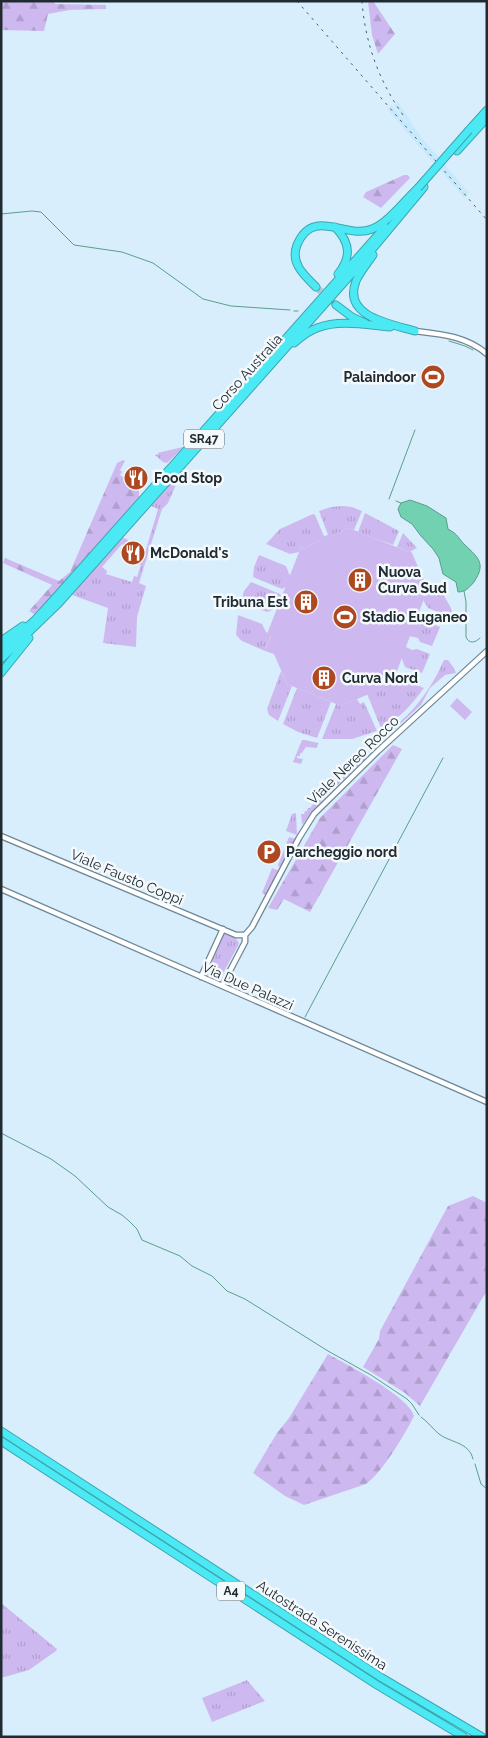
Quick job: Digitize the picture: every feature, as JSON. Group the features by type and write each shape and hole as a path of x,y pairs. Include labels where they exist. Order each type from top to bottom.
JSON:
{"highway":[{"name":"Corso Australia","path":"1,650 34,621 55,598 421,188 487,110"},
{"name":"Corso Australia","path":"1,659 44,618 360,264 421,188 487,118"},
{"path":"457,151 487,123"},
{"path":"316,287 298,268 295,258 296,248 301,236 308,230 321,225 359,232 371,230 421,188"},
{"path":"398,218 360,274 355,285 354,294 356,304 365,314 383,322 415,331"},
{"path":"294,329 340,271 348,258 347,244 334,227"},
{"path":"336,305 352,317 370,325"},
{"path":"273,361 306,334 318,327 335,324 370,325 415,331"},
{"name":"SR47","path":"1,641 24,625 55,598"},
{"name":"SR47","path":"1,673 44,618"},
{"name":"Autostrada Serenissima","path":"1,1431 382,1678 482,1737"},
{"name":"Autostrada Serenissima","path":"1,1441 377,1685 464,1737"}],"street":[{"path":"415,331 462,339 472,343 487,354"},
{"name":"Viale Nereo Rocco","path":"222,986 244,942 245,935 252,927 299,838 314,814 487,651"},
{"name":"Viale Fausto Coppi","path":"1,836 236,935 245,935"},
{"name":"Via Due Palazzi","path":"1,888 487,1102"},
{"path":"202,978 223,929"}],"shaded area":[{"path":"398,102 421,137 469,193 464,198 387,109 392,105 409,125 394,105"},
{"path":"410,500 427,506 446,518 448,529 477,558 480,570 474,582 467,589 458,592 456,582 443,574 439,558 433,549 412,524 401,517 398,509 401,503"}],"green space":[{"path":"1,1 54,1 55,4 106,5 106,9 69,10 48,14 44,31 1,30"},
{"path":"368,1 373,1 395,34 378,54 372,35"},
{"path":"404,175 408,175 410,178 381,208 363,197 366,192"},
{"path":"184,447 167,463 155,455 159,454 157,453"},
{"path":"125,461 120,470 122,472 120,475 139,489 139,497 76,572 34,614 29,611 52,585 3,563 5,558 59,581 70,572 117,463"},
{"path":"176,476 179,478 168,503 162,509 139,583 146,586 137,617 136,647 103,643 108,608 72,595 111,549 123,538 128,541 124,546 122,544 102,567 107,571 106,574 132,582 134,576 137,577 141,565 138,564 145,553 158,509 151,506"},
{"path":"343,506 362,511 354,530 349,528 333,535 328,535 319,511"},
{"path":"365,513 399,531 393,545 358,532"},
{"path":"313,514 324,536 321,540 305,549 301,547 299,552 290,554 266,544 280,529"},
{"name":"Stadio Euganeo","path":"349,528 409,552 411,551 427,587 420,594 425,596 391,687 385,684 383,688 341,706 287,684 274,654 265,651 271,636 267,634 301,547 305,549 321,540 322,537 330,534 333,535"},
{"path":"403,533 417,548 409,552 397,547"},
{"path":"259,555 286,566 289,574 294,577 290,589 285,587 282,589 253,577 254,567"},
{"path":"251,582 280,594 282,598 281,611 275,609 267,612 241,602 244,591"},
{"path":"436,582 451,608 453,618 428,608 423,600 425,596 420,594 423,589"},
{"path":"238,615 262,624 266,632 271,635 265,651 242,641 236,635"},
{"path":"423,620 440,627 432,646 420,642 418,638 404,635 409,622 416,624"},
{"path":"400,644 412,650 417,649 430,654 422,673 405,667 402,659 396,657"},
{"path":"444,660 448,660 456,673 445,675 430,688 421,705 384,737 384,733 406,716 419,702"},
{"path":"281,671 287,684 292,686 278,721 269,715 267,709"},
{"path":"401,679 424,688 400,716 381,728 367,694 383,688 385,684 391,686 392,682"},
{"path":"297,688 331,702 317,738 298,732 283,724"},
{"path":"457,698 472,712 465,720 450,706"},
{"path":"357,699 360,704 364,702 377,731 352,739 322,739 336,704 341,706"},
{"path":"302,740 318,743 317,748 306,747 300,753 300,756 297,756 297,758 303,759 301,764 293,762"},
{"path":"393,745 402,749 310,912 284,899 277,910 268,908 320,818"},
{"path":"357,755 368,757 325,797 302,824 301,814 304,814 308,808 316,803 316,800 319,800 326,791 331,789 340,780 340,777 343,777 343,774 346,774 355,766"},
{"path":"296,813 297,835 286,831 292,814"},
{"path":"289,837 296,839 282,866 279,867 278,865"},
{"path":"272,868 279,871 266,895 262,893"},
{"path":"224,934 235,938 239,944 222,975 213,978 207,975 207,973"},
{"path":"473,1196 487,1203 487,1290 420,1406 405,1393 363,1367 379,1339 380,1331 448,1206"},
{"path":"328,1354 390,1391 410,1408 414,1416 386,1462 366,1484 304,1505 285,1496 253,1473"},
{"path":"1,1603 57,1649 29,1670 1,1678"},
{"path":"247,1680 265,1701 212,1722 202,1698"}],"waterway":[{"path":"1,214 41,212 74,245 122,252 153,263 203,299 231,306 290,310"},
{"path":"449,341 473,350"},
{"path":"389,499 415,430"},
{"path":"396,501 401,503"},
{"path":"464,591 466,602 466,637 472,642 480,638"},
{"path":"305,1017 443,758"},
{"path":"1,1133 51,1159 75,1176 108,1207 129,1221 137,1229 142,1240 180,1256 192,1266 212,1276 227,1291 245,1299 328,1351 371,1375 407,1399 419,1415"},
{"path":"421,1417 439,1434 468,1449 473,1459"},
{"path":"475,1464 481,1484 487,1489"}],"tunnel":[{"path":"316,287 336,305"}],"railway":[{"path":"297,1 487,220"},
{"path":"362,1 366,32 380,75 403,115"}],"place":[{"name":"Palaindoor","path":"433,377"},
{"name":"Food Stop","path":"136,478"},
{"name":"McDonald's","path":"133,553"},
{"name":"Nuova Curva Sud","path":"360,580"},
{"name":"Tribuna Est","path":"306,602"},
{"name":"Stadio Euganeo","path":"345,617"},
{"name":"Curva Nord","path":"324,678"},
{"name":"Parcheggio nord","path":"269,852"}]}
